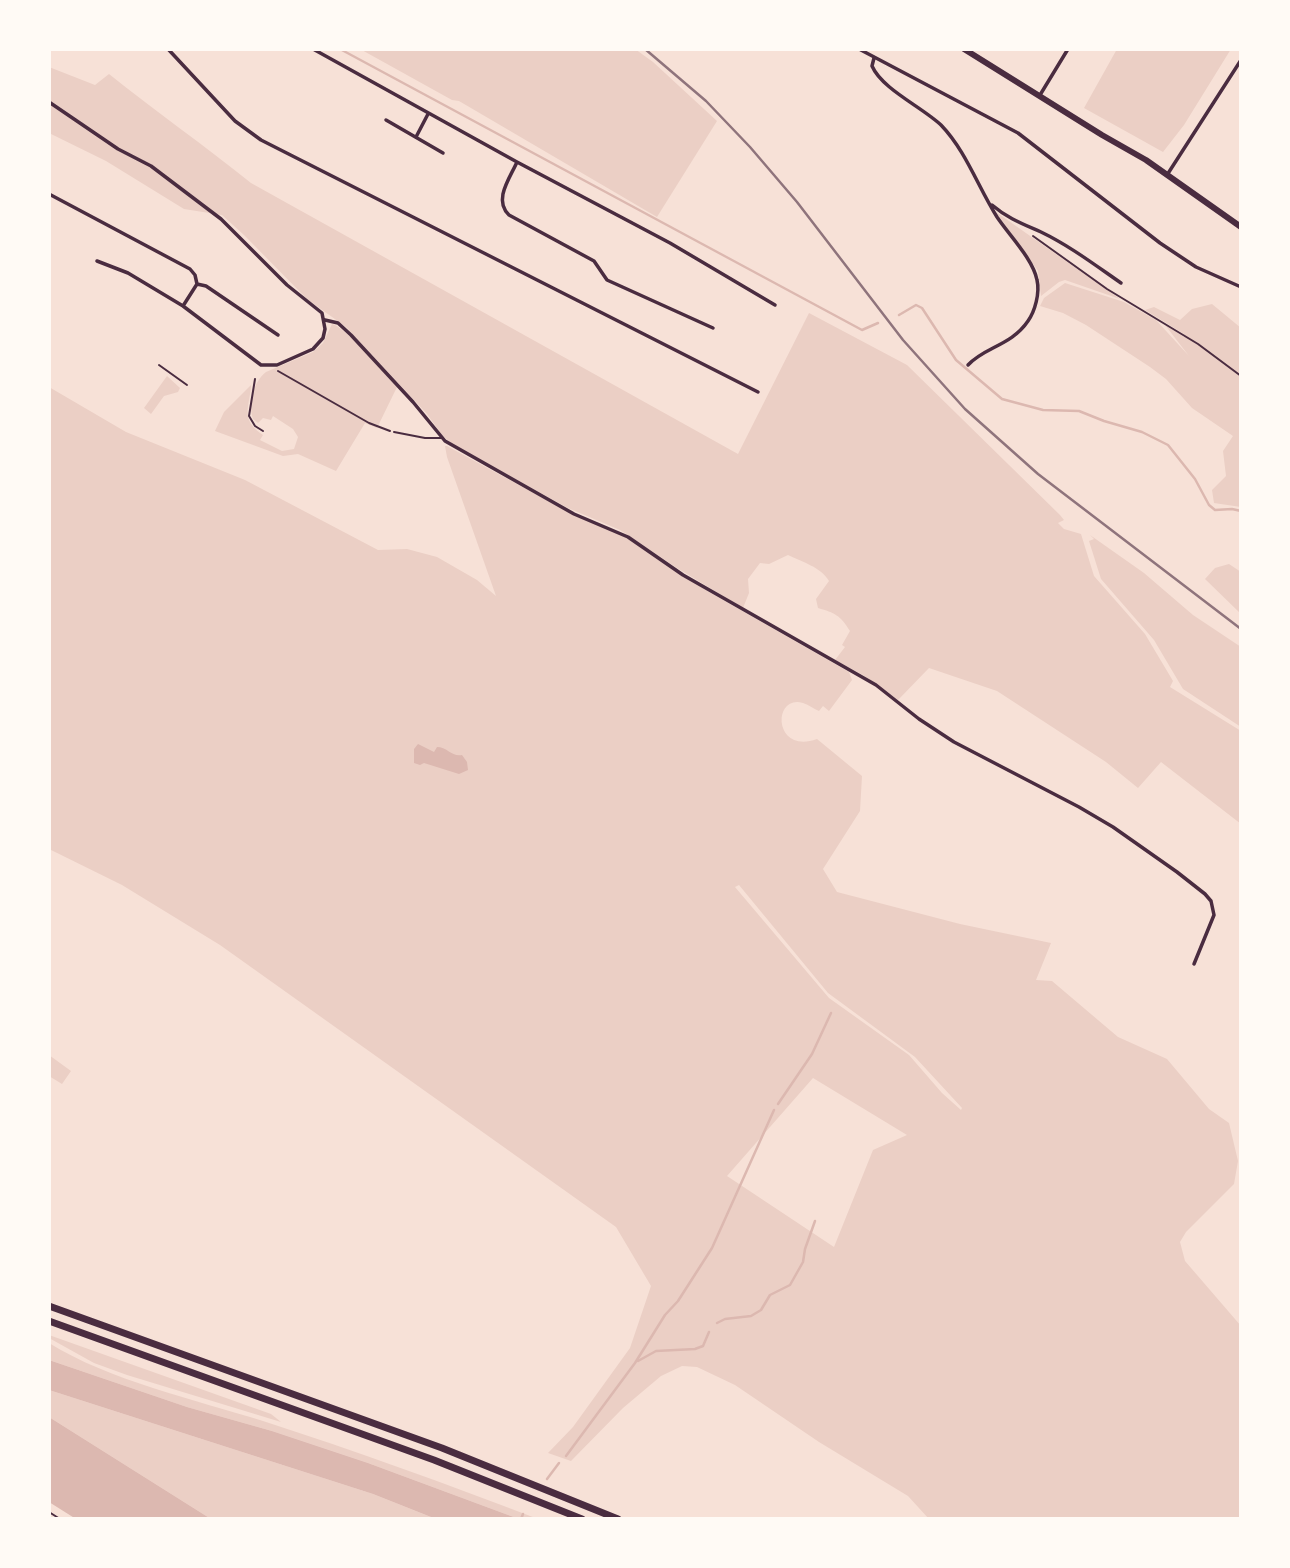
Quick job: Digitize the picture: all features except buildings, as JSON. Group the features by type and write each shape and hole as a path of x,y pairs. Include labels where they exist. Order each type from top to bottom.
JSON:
{"highway":[{"path":"49,1306 442,1448 618,1519"},
{"path":"49,1321 396,1446 582,1519"}],"main road":[{"path":"964,49 1167,175 1241,227"}],"street":[{"path":"168,49 235,121 261,140 758,392"},
{"path":"313,49 428,114 670,243 775,305"},
{"path":"859,49 1018,133 1160,243 1196,267 1241,287"},
{"path":"1040,95 1068,49"},
{"path":"874,58 872,66 880,78 930,115 953,140 1038,281 1033,311 1021,330 1004,344 968,365"},
{"path":"1167,175 1241,60"},
{"path":"49,102 118,149 150,166 221,219 287,285 322,313 325,320 323,338 313,349 271,367 261,365 183,306 128,273 97,261"},
{"path":"415,137 428,114"},
{"path":"386,120 443,153"},
{"path":"517,162 501,196 502,205 509,215 594,261 607,279 713,328"},
{"path":"49,194 190,269 197,284 183,306"},
{"path":"990,204 1020,224 1081,254 1121,283"},
{"path":"197,284 206,286 278,335"},
{"path":"325,320 338,323 351,335 442,438 454,447 574,514 628,537 695,581 876,685 954,742 1113,827 1197,887 1211,901 1214,915 1194,964"}],"lane":[{"path":"159,365 187,385"},
{"path":"255,379 249,416 255,426 263,431"},
{"path":"394,432 425,438 442,438"}],"path":[{"path":"1020,224 1107,289 1198,344 1241,376"},
{"path":"271,367 369,423 394,432"},
{"path":"49,1512 60,1519"}],"shaded area":[{"path":"360,49 635,49 653,62 717,121 657,217 459,101 452,100"},
{"path":"1117,49 1231,49 1184,125 1163,152 1084,108"},
{"path":"49,67 95,85 109,74 251,183 738,454 809,313 907,365 1060,515 1064,520 1058,523 1064,529 1081,534 1094,576 1145,634 1173,681 1170,687 1241,731 1241,824 1161,762 1138,788 1106,762 997,691 929,668 898,700 863,675 835,660 845,647 842,645 850,631 837,615 818,608 816,599 829,581 816,568 788,555 769,564 760,563 748,579 749,593 743,608 620,530 568,508 453,445 346,327 307,299 222,215 184,209 106,161 49,133"},
{"path":"996,212 1120,299 1065,280 1041,296 1038,271"},
{"path":"1065,283 1124,302 1156,320 1189,356 1165,325 1184,337 1184,334 1145,310 1154,307 1180,320 1192,309 1212,304 1241,328 1241,507 1214,503 1212,490 1226,476 1223,451 1233,436 1192,408 1166,379 1150,367 1086,325 1063,313 1040,306 1044,298"},
{"path":"332,324 355,342 397,387 377,428 365,423 336,471 298,454 283,456 215,431 224,412 251,385 248,418 263,435 260,440 282,451 294,449 298,437 293,429 273,416 271,420 263,418 258,423 253,419 253,394 258,381 266,372 313,352 323,343"},
{"path":"167,376 180,388 178,392 164,396 151,414 144,408"},
{"path":"49,387 126,432 245,480 378,550 407,549 437,557 477,580 496,596 445,446 576,516 622,535 709,592 849,672 852,680 829,711 823,706 819,711 803,703 793,703 786,707 782,715 785,732 792,739 802,742 817,739 862,776 860,811 823,869 837,892 960,924 1051,943 1036,980 1052,981 1118,1037 1167,1059 1209,1109 1229,1123 1238,1161 1234,1184 1186,1232 1180,1242 1185,1261 1241,1326 1241,1519 929,1519 908,1496 819,1442 735,1385 697,1367 682,1366 661,1376 623,1408 571,1461 548,1453 573,1427 630,1348 651,1286 616,1227 220,945 122,885 49,849","holes":["739,885 828,993 915,1057 961,1110 942,1093 909,1055 829,998 735,887","813,1078 907,1135 873,1150 834,1247 727,1176"]},
{"path":"1090,535 1144,573 1193,615 1241,647 1241,727 1183,689 1154,640 1101,579 1089,541 1094,539"},
{"path":"1229,564 1241,572 1241,614 1205,579 1215,568"},
{"path":"418,744 434,752 437,747 455,755 462,755 468,770 459,774 424,763 414,763 414,749"},
{"path":"49,1055 71,1071 62,1084 49,1076"},
{"path":"49,1335 271,1414 281,1422 94,1363 49,1338"},
{"path":"49,1343 98,1368 125,1378 332,1444 538,1519 519,1519 368,1463 272,1431 187,1407 49,1360"},
{"path":"49,1360 187,1407 272,1431 368,1463 519,1519 436,1519 373,1494 49,1390"},
{"path":"49,1390 373,1494 436,1519 211,1519 49,1417"},
{"path":"49,1417 211,1519 76,1519 49,1502"}],"waterway":[{"path":"340,49 862,330 878,323"},
{"path":"899,315 916,305 922,308 956,360 1002,399 1043,410 1079,411 1142,432 1168,445 1215,510 1241,511"},
{"path":"778,1104 812,1054 831,1013"},
{"path":"566,1456 635,1363 712,1248 774,1110"},
{"path":"717,1323 725,1319 751,1316 761,1310 770,1295 790,1285 803,1262 815,1221"},
{"path":"638,1361 656,1351 695,1349 703,1346 709,1332"},
{"path":"547,1479 559,1463"},
{"path":"521,1519 523,1514"}],"railway":[{"path":"645,49 706,101 750,147 797,202 903,340 965,409 1038,474 1241,629"}]}
